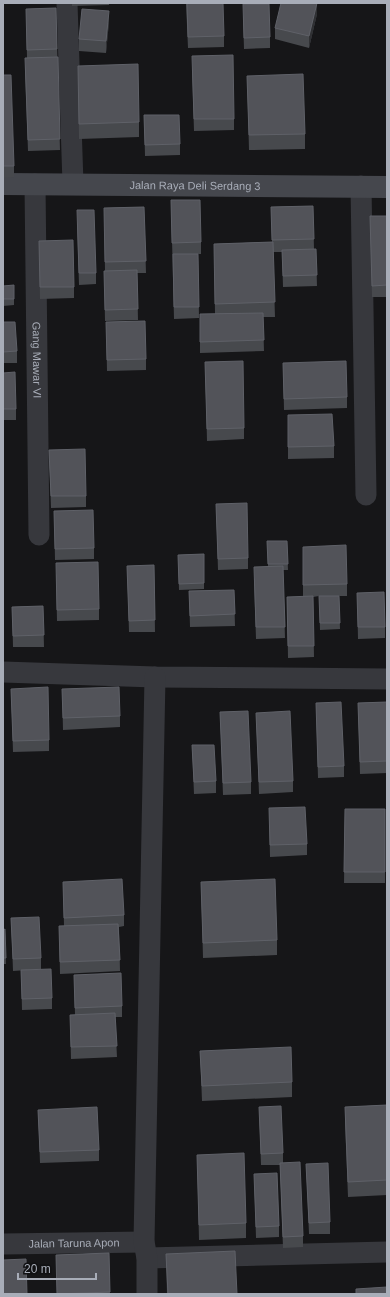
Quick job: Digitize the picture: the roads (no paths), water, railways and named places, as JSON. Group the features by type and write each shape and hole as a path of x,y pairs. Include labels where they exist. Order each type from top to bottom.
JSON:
{"street":[{"path":"67,3 73,184"},
{"name":"Jalan Raya Deli Serdang 3","path":"3,184 387,186"},
{"name":"Gang Mawar VI","path":"35,184 38,535"},
{"path":"361,186 366,495"},
{"path":"3,672 155,676 387,679"},
{"path":"147,1294 146,1250 155,676"},
{"name":"Jalan Taruna Apon","path":"3,1244 146,1250 387,1252"}]}
